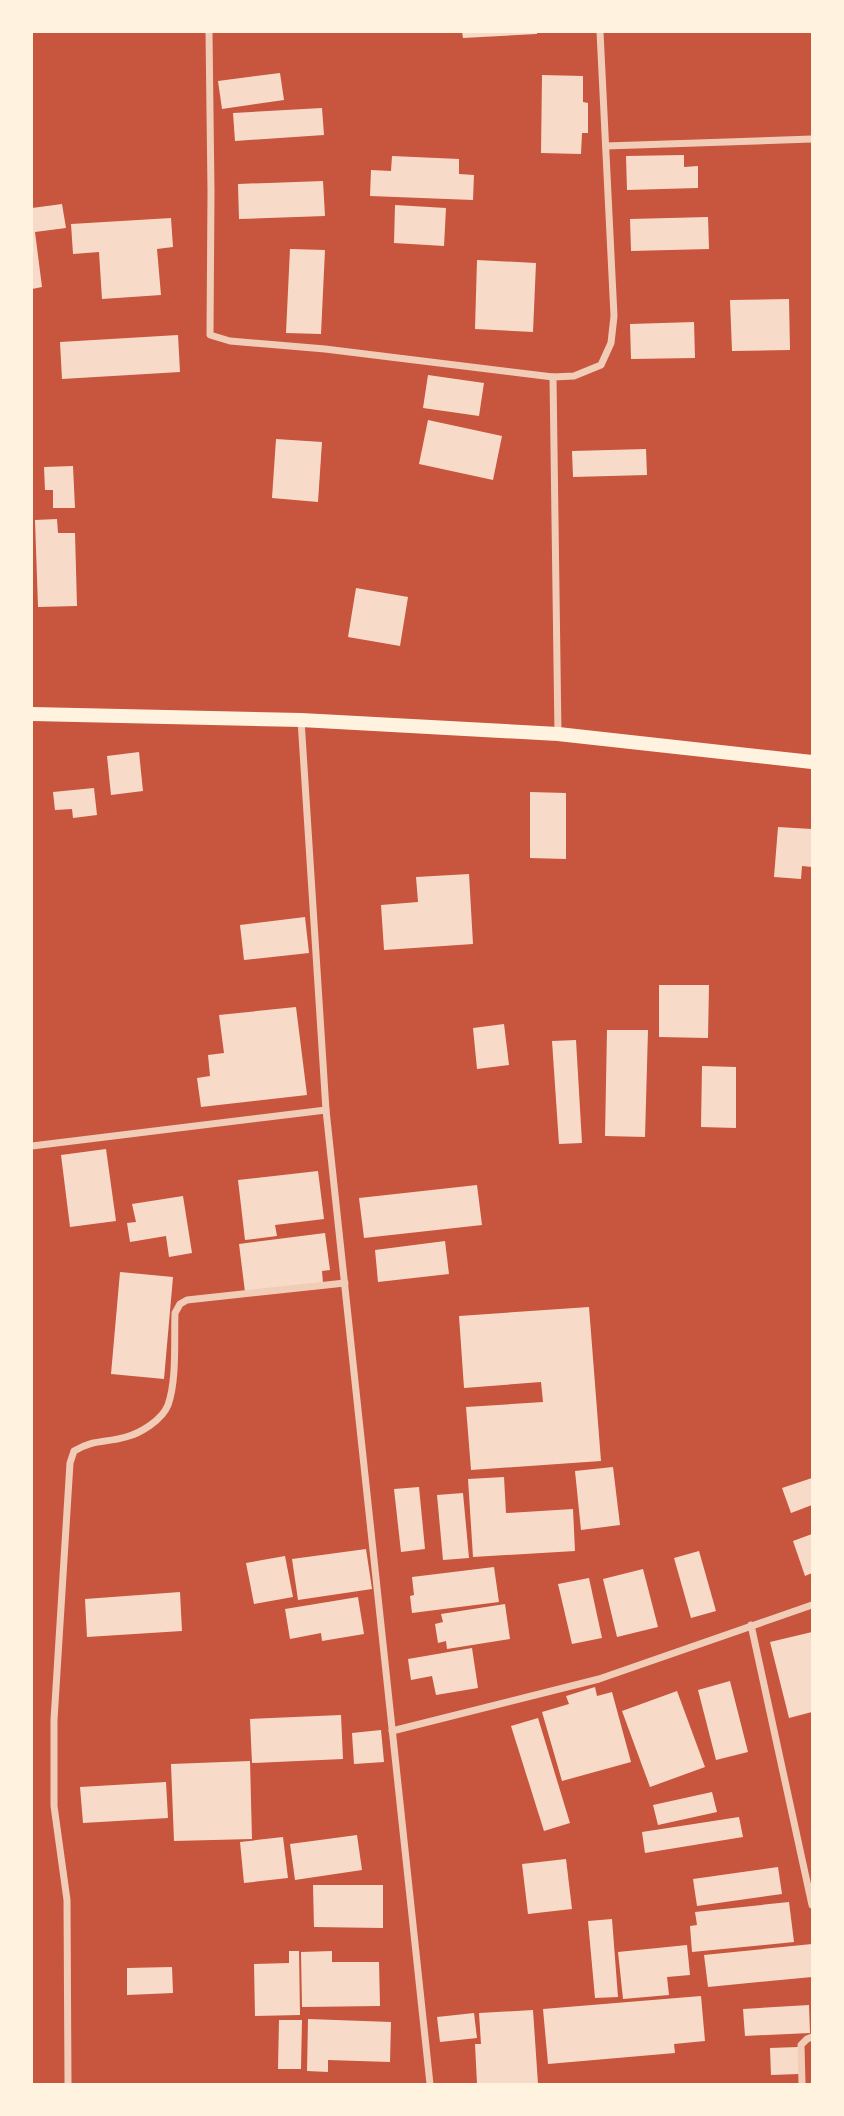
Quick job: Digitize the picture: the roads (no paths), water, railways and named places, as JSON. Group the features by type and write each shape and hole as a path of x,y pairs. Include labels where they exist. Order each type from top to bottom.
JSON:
{"main road":[{"path":"32,714 301,720 558,734 813,762"}],"street":[{"path":"209,32 210,335 230,341 325,349 553,377 574,376 601,365 611,343 614,316 600,32"},
{"path":"606,146 813,139"},
{"path":"553,377 558,734"},
{"path":"301,720 326,1110 430,2084"},
{"path":"32,1146 326,1110"},
{"path":"68,2084 67,1900 54,1806 54,1720 70,1463 74,1451 88,1443 127,1437 151,1425 163,1413 168,1405 175,1313 180,1304 187,1300 345,1283"},
{"path":"392,1731 599,1679 813,1605"},
{"path":"751,1625 813,1905"},
{"path":"802,2084 802,2045 807,2039 813,2038"}]}
